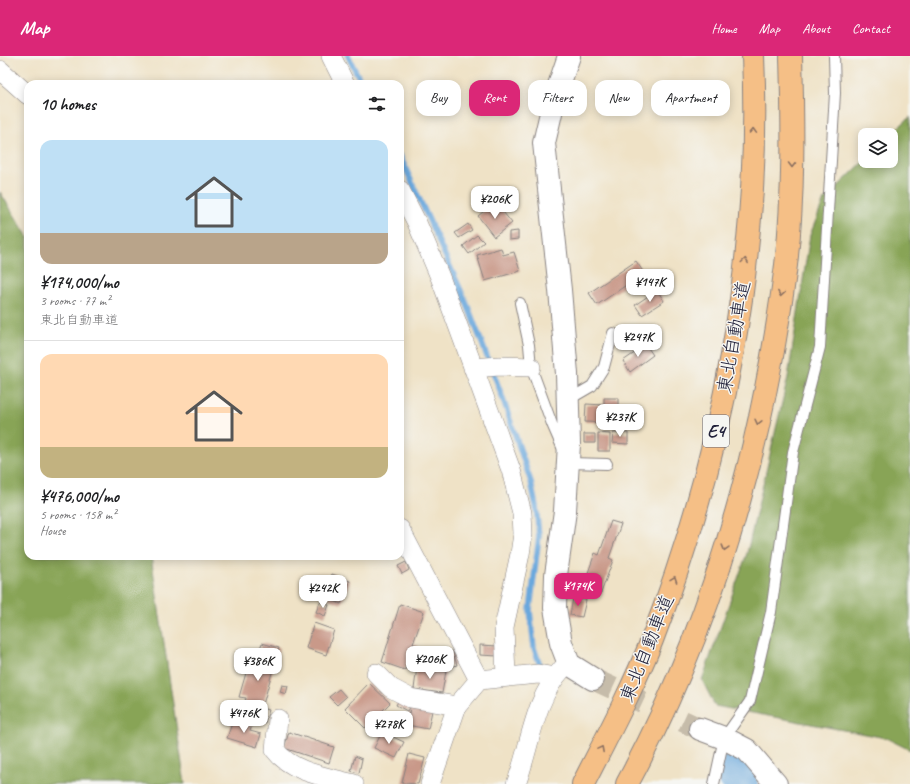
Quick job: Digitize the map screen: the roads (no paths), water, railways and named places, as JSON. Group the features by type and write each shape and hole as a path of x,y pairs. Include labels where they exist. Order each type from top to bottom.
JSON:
{"highway":[{"name":"東北自動車道","path":"583,784 616,721 651,642 679,566 706,475 731,362 746,256 752,164 754,84 753,56"},
{"name":"E4","path":"627,784 652,737 689,655 717,578 744,483 770,368 786,263 792,172 791,56"}],"street":[{"path":"331,56 343,80"},
{"path":"516,784 539,706 562,671 561,643 555,608 556,575 565,511 569,462 568,400 560,290 544,143 554,100 569,56"},
{"path":"0,70 24,91"},
{"path":"404,198 417,222 440,277 486,367 522,513 520,554 504,627 506,676"},
{"path":"486,367 531,367"},
{"path":"404,537 479,680"},
{"path":"430,784 457,706 479,680 562,671 593,679"},
{"path":"376,673 391,688 410,698 457,706"},
{"path":"278,719 275,750 282,760 300,769 354,784"},
{"path":"700,729 724,738 747,750 776,784"}],"lane":[{"path":"714,784 724,738 750,701 771,612 793,452 820,347 835,93 834,56"},
{"path":"520,303 529,345 531,367 552,424 569,462 607,464"},
{"path":"568,400 592,386 604,367 613,334"}],"waterway":[{"path":"348,56 360,80"},
{"path":"404,165 467,304 501,393 531,482 536,506 539,536 530,610 534,648 539,662"},
{"path":"731,771 741,784"}],"tunnel":[{"path":"593,679 700,729"}]}
